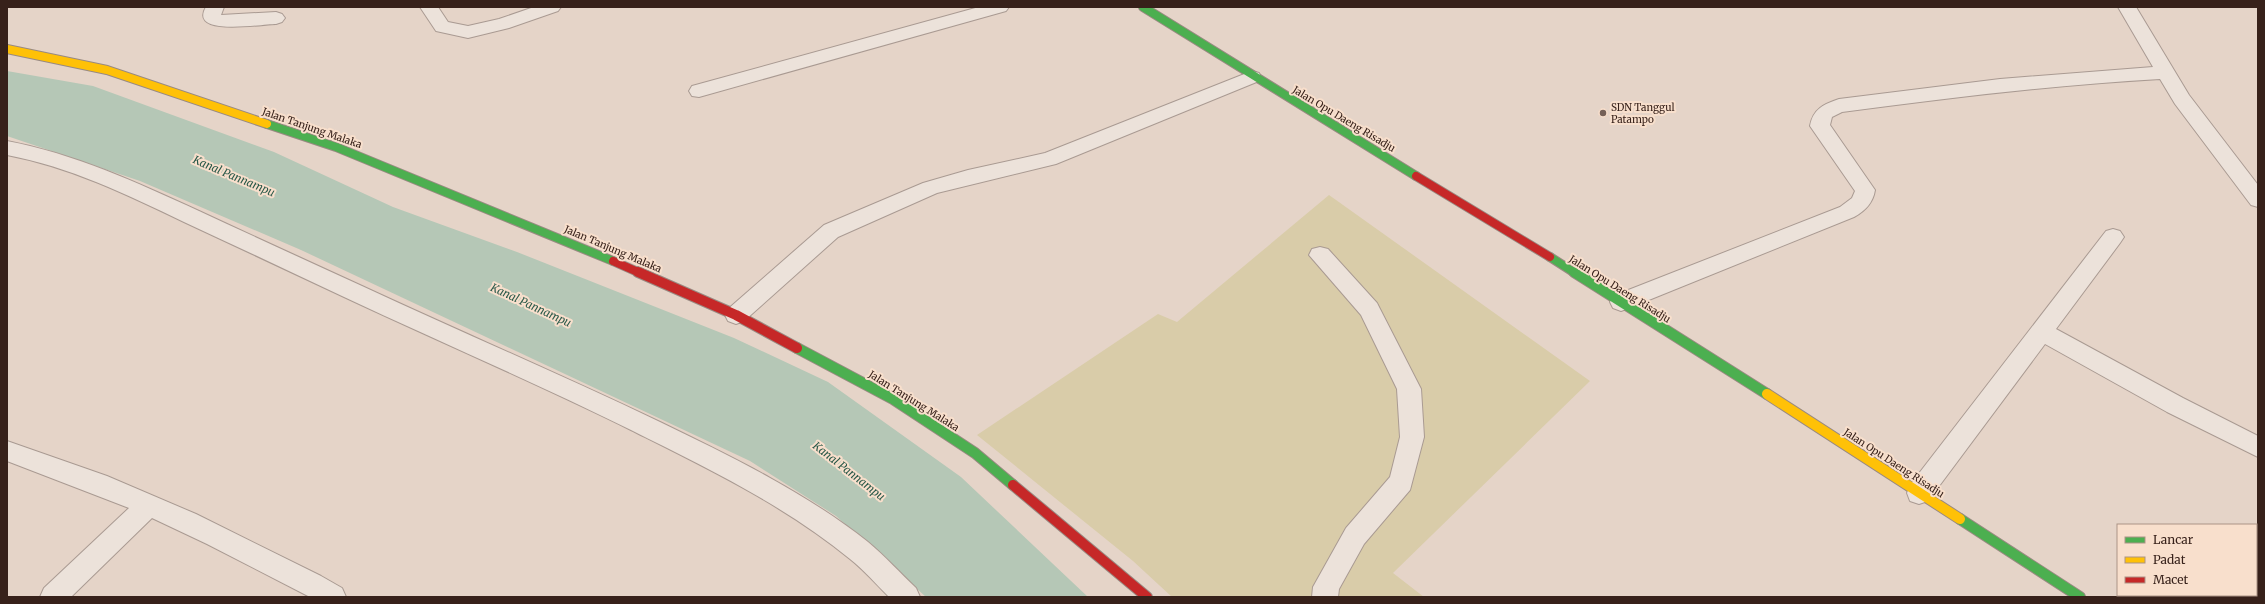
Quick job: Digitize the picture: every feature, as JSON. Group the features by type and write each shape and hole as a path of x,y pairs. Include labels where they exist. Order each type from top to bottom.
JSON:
{"street":[{"path":"215,7 212,12 212,19 216,21 276,18"},
{"path":"429,7 442,27 468,32 503,24 552,7"},
{"path":"699,91 776,68 1000,7"},
{"name":"Jalan Opu Daeng Risadju","path":"1143,7 1252,77 1406,169 1621,302 2080,597"},
{"path":"2127,7 2161,61 2182,99 2258,200"},
{"name":"Jalan Tanjung Malaka","path":"7,49 107,70 336,147 645,274 736,315 893,399 975,453 1147,597"},
{"path":"1621,302 1847,212 1861,204 1865,196 1865,190 1820,126 1821,119 1825,112 1839,106 1926,94 2080,77 2166,72"},
{"path":"736,315 831,231 930,188 968,177 1049,159 1252,77"},
{"path":"7,148 44,155 74,164 117,182 557,383 703,454 777,494 818,520 861,552 907,597"},
{"path":"1919,493 2113,237"},
{"path":"1320,255 1369,309 1409,389 1412,437 1401,482 1355,536 1326,587 1325,597"},
{"path":"2042,332 2175,405 2258,447"},
{"path":"7,451 188,521 311,583 333,597"},
{"path":"53,597 149,505"}],"shaded area":[{"path":"1329,195 1590,381 1393,573 1424,597 1172,597 1133,561 977,435 1158,314 1177,322"}],"water":[{"name":"Kanal Pannampu","path":"7,71 93,86 274,152 393,207 517,252 734,338 828,382 961,477 1088,597 926,597 836,516 750,461 301,250 140,181 7,136"}],"traffic: fast":[{"path":"1143,7 1416,176"},
{"path":"267,124 336,147 613,261"},
{"path":"1550,257 1767,394"},
{"path":"797,348 893,399 975,453 1013,485"},
{"path":"1960,519 2080,597"}],"traffic: slow":[{"path":"7,49 107,70 267,124"},
{"path":"1767,394 1960,519"}],"traffic: jam":[{"path":"1416,176 1550,257"},
{"path":"613,261 736,315 797,348"},
{"path":"1013,485 1147,597"}],"place":[{"name":"SDN Tanggul Patampo","path":"1603,113"}]}
